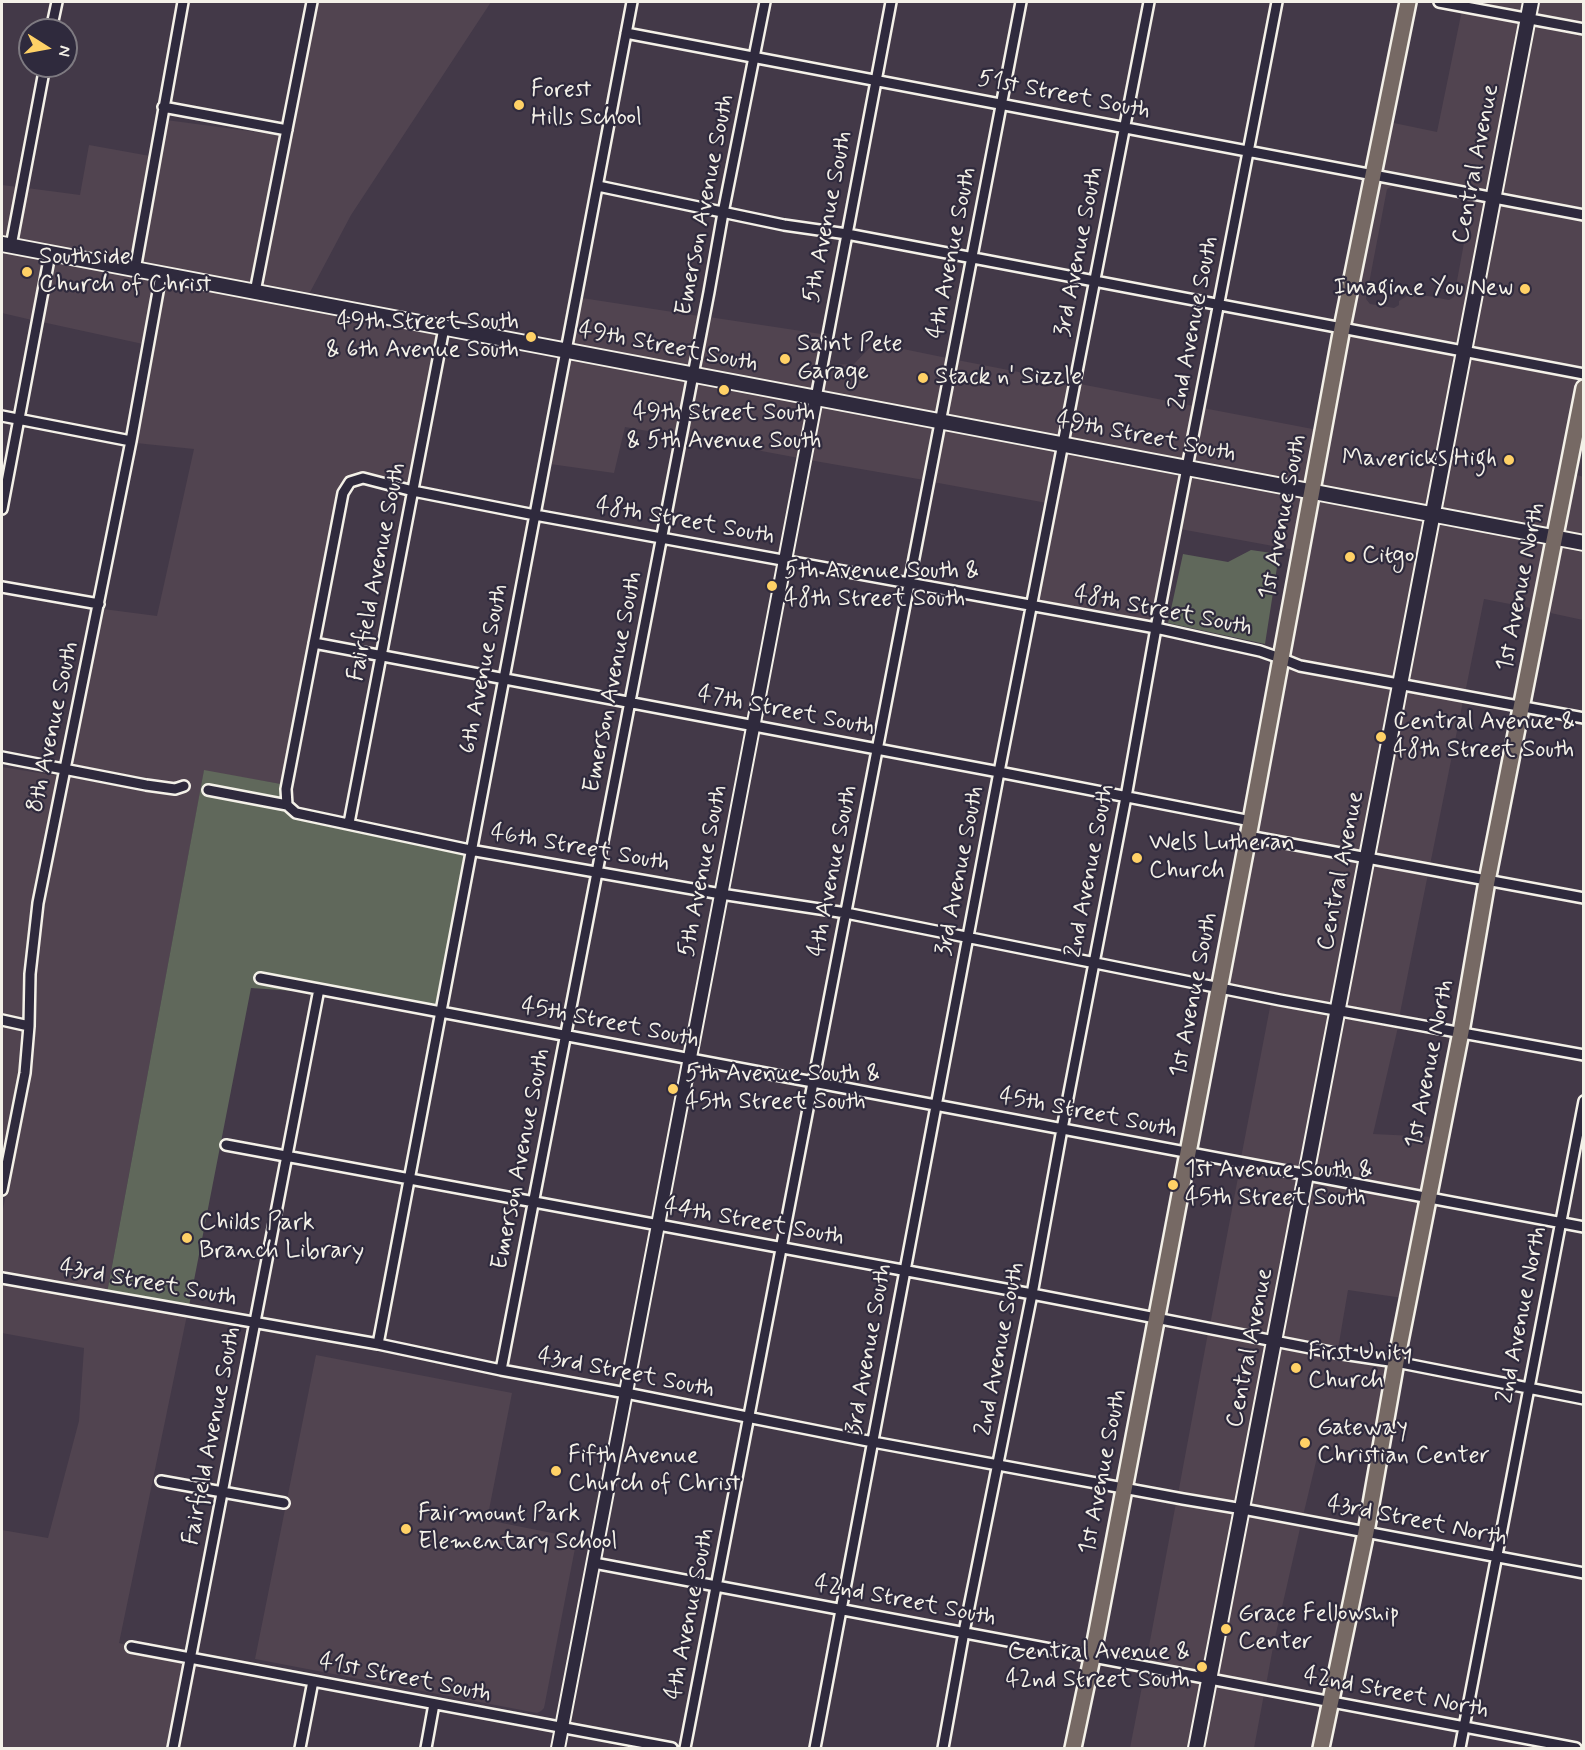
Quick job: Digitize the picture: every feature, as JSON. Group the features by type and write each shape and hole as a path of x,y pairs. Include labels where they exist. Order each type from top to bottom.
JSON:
{"main road":[{"name":"1st Avenue South","path":"1073,1749 1250,829 1342,328 1408,2"},
{"name":"Central Avenue","path":"1196,1749 1531,2"},
{"name":"49th Street South","path":"6,245 1584,543"},
{"name":"1st Avenue North","path":"1322,1749 1366,1532 1396,1362 1461,1032 1487,881 1584,388"}],"street":[{"path":"54,18 57,2"},
{"path":"135,270 183,2"},
{"path":"255,292 312,2"},
{"name":"6th Avenue South","path":"378,1344 632,2"},
{"name":"Emerson Avenue South","path":"501,1370 765,2"},
{"name":"5th Avenue South","path":"558,1749 891,2"},
{"name":"4th Avenue South","path":"685,1749 1021,2"},
{"name":"3rd Avenue South","path":"815,1749 999,771 1149,2"},
{"name":"2nd Avenue South","path":"943,1749 964,1632 1032,1294 1186,468 1278,2"},
{"path":"1439,2 1584,29"},
{"name":"51st Street South","path":"626,33 1584,215"},
{"path":"6,245 42,78"},
{"path":"163,107 287,130"},
{"path":"598,186 784,225 972,257 1584,374"},
{"path":"2,509 50,254"},
{"name":"8th Avenue South","path":"2,1190 26,1073 30,974 38,903 131,441 161,275"},
{"name":"Fairfield Avenue South","path":"350,823 444,328"},
{"path":"2,416 131,441"},
{"name":"48th Street South","path":"314,643 343,493 351,482 363,478 413,491 535,515 1156,628 1280,658 1300,666 1584,718"},
{"path":"2,587 99,604"},
{"path":"287,805 286,789 314,643"},
{"name":"47th Street South","path":"314,643 999,771 1126,797 1368,858 1584,898"},
{"path":"2,757 175,789 184,786"},
{"name":"46th Street South","path":"208,789 287,805 296,813 471,850 721,894 846,913 1338,1011 1584,1055"},
{"name":"45th Street South","path":"260,978 1584,1227"},
{"name":"Fairfield Avenue South","path":"173,1749 319,989"},
{"path":"2,1020 29,1026"},
{"name":"2nd Avenue North","path":"1460,1749 1584,1101"},
{"name":"44th Street South","path":"226,1145 904,1270 1336,1353 1396,1362 1584,1399"},
{"name":"43rd Street South","path":"2,1278 378,1344 873,1442 1243,1509"},
{"path":"161,1480 284,1503"},
{"name":"43rd Street North","path":"1243,1509 1584,1573"},
{"name":"42nd Street South","path":"594,1563 1210,1679"},
{"name":"41st Street South","path":"131,1647 672,1749"},
{"name":"42nd Street North","path":"1210,1679 1576,1749"},
{"path":"300,1749 313,1681"},
{"path":"426,1749 434,1704"}],"shaded area":[{"path":"316,2 491,2 351,215 308,296 261,289"},
{"path":"1463,2 1526,2 1524,13"},
{"path":"1536,2 1583,2 1583,24 1533,15"},
{"path":"1462,10 1522,22 1490,191 1380,171 1389,122 1437,132"},
{"path":"1532,23 1583,33 1583,210 1499,193"},
{"path":"166,120 281,134 251,287 140,266"},
{"path":"89,145 150,156 131,265 17,243 27,188 80,195"},
{"path":"1378,179 1488,200 1460,346 1348,325","holes":["1392,186 1468,201 1471,205 1454,297 1449,300 1412,293 1399,301 1399,305 1394,308 1370,304 1366,299 1387,189"]},
{"path":"2,185 18,187 7,241 2,240"},
{"path":"1498,202 1583,219 1584,359 1582,370 1470,348"},
{"path":"2,249 44,257 32,320 2,313"},
{"path":"53,259 130,274 154,283 143,344 42,322"},
{"path":"165,280 439,331 407,485 349,477 343,481 338,492 281,784 204,771 107,1293 2,1273 2,1214 30,1074 35,1023 35,974 43,903 69,775 177,793 190,788 187,780 169,784 71,766 103,609 157,616 194,449 136,443"},
{"path":"582,298 699,316 689,369 572,348"},
{"path":"709,317 821,334 812,393 699,371"},
{"path":"1347,333 1459,354 1429,510 1317,489"},
{"path":"874,343 947,358 936,417 821,395 827,365 854,364"},
{"path":"571,356 687,378 676,436 625,427 614,473 550,464"},
{"path":"1468,356 1580,378 1551,533 1438,512"},
{"path":"957,360 1070,382 1059,440 945,418"},
{"path":"697,380 810,402 799,458 686,437"},
{"path":"1080,384 1194,406 1183,463 1068,442"},
{"path":"819,404 934,425 924,480 809,460"},
{"path":"1203,408 1318,430 1307,487 1192,465"},
{"path":"944,427 1057,449 1047,503 933,482"},
{"path":"1067,450 1181,472 1152,623 1037,603"},
{"path":"1572,473 1583,477 1583,539 1561,534"},
{"path":"1191,474 1305,495 1295,550 1180,529"},
{"path":"1315,497 1427,518 1397,680 1302,662 1286,655"},
{"path":"1437,520 1549,541 1536,609 1484,599 1465,693 1406,682"},
{"path":"1559,543 1583,547 1583,620 1546,612"},
{"path":"1284,664 1300,671 1395,688 1364,853 1254,833"},
{"path":"1405,690 1463,701 1430,865 1374,854"},
{"path":"2,767 58,776 60,773 33,902 25,973 24,1020 2,1016"},
{"path":"1252,841 1362,861 1335,1006 1225,984"},
{"path":"1372,863 1428,874 1399,1018 1344,1007"},
{"path":"1271,1002 1333,1014 1303,1170 1241,1158"},
{"path":"1342,1016 1398,1027 1373,1134 1435,1137 1424,1192 1312,1172"},
{"path":"2,1025 24,1029 21,1072 2,1166"},
{"path":"1240,1167 1301,1178 1271,1336 1210,1325"},
{"path":"1311,1180 1422,1200 1403,1298 1348,1290 1338,1349 1280,1338"},
{"path":"2,1282 187,1315 119,1643 127,1645 126,1651 184,1662 168,1748 2,1748 2,1530 48,1538 79,1421 84,1348 2,1333"},
{"path":"1208,1333 1269,1345 1239,1504 1178,1494"},
{"path":"1279,1346 1390,1368 1374,1455 1320,1445 1303,1516 1248,1505"},
{"name":"Fairmount Park Elementary School","path":"316,1355 512,1393 487,1520 577,1538 544,1708 541,1711 537,1713 255,1659"},
{"path":"1176,1503 1237,1512 1206,1673 1146,1662"},
{"path":"1247,1514 1301,1524 1266,1685 1216,1675"},
{"path":"1145,1671 1204,1682 1192,1748 1130,1748"},
{"path":"1214,1684 1264,1694 1254,1748 1202,1748"}],"green space":[{"path":"1251,550 1279,554 1265,644 1168,623 1183,554 1228,562"},
{"path":"204,770 281,784 282,799 204,785 202,793 282,808 285,811 465,853 436,1006 256,973 255,982 309,992 251,988 189,1306 107,1293"}],"place":[{"name":"Forest Hills School","path":"519,105"},
{"name":"Southside Church of Christ","path":"27,272"},
{"name":"Imagine You New","path":"1525,289"},
{"name":"49th Street South & 6th Avenue South","path":"531,337"},
{"name":"Saint Pete Garage","path":"785,359"},
{"name":"Stack n' Sizzle","path":"923,378"},
{"name":"49th Street South & 5th Avenue South","path":"724,390"},
{"name":"Mavericks High","path":"1509,460"},
{"name":"Citgo","path":"1350,557"},
{"name":"5th Avenue South & 48th Street South","path":"772,586"},
{"name":"Central Avenue & 48th Street South","path":"1381,737"},
{"name":"Wels Lutheran Church","path":"1137,858"},
{"name":"5th Avenue South & 45th Street South","path":"673,1089"},
{"name":"1st Avenue South & 45th Street South","path":"1173,1185"},
{"name":"Childs Park Branch Library","path":"187,1238"},
{"name":"First Unity Church","path":"1296,1368"},
{"name":"Gateway Christian Center","path":"1305,1443"},
{"name":"Fifth Avenue Church of Christ","path":"556,1471"},
{"name":"Fairmount Park Elementary School","path":"406,1529"},
{"name":"Grace Fellowship Center","path":"1226,1629"},
{"name":"Central Avenue & 42nd Street South","path":"1202,1667"}]}
